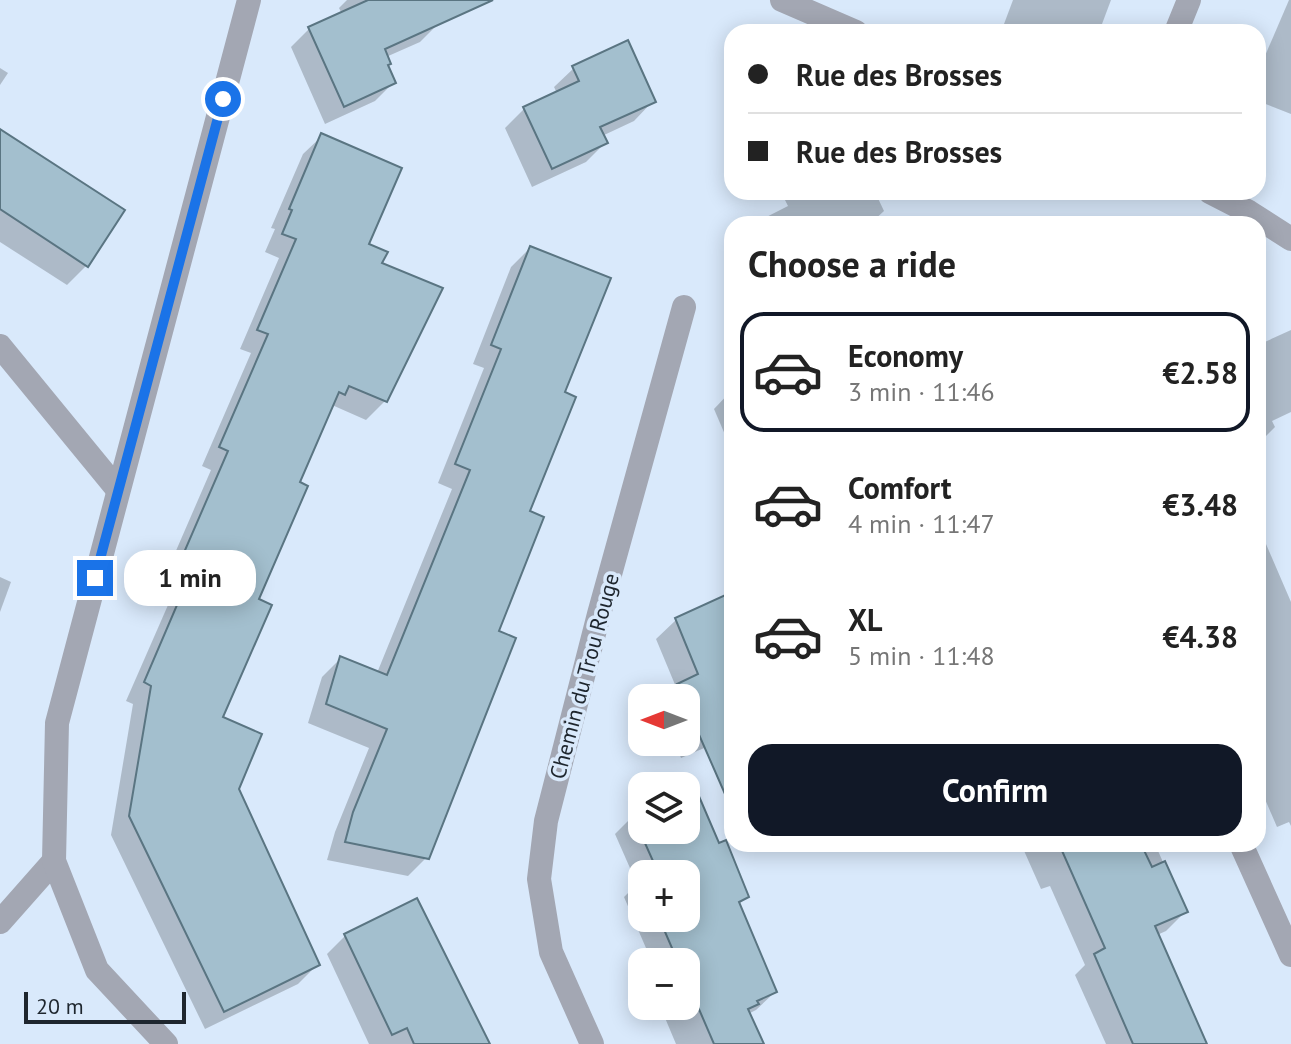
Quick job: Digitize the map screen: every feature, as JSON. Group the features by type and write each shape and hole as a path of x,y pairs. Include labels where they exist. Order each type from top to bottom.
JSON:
{"street":[{"path":"166,1044 97,970 54,861 57,723 249,0"},
{"path":"782,0 838,24"},
{"path":"1179,24 1189,0"},
{"path":"1226,200 1255,216"},
{"path":"1266,223 1291,239"},
{"name":"Chemin du Trou Rouge","path":"592,1044 551,952 539,879 546,821 599,614 684,307"},
{"path":"0,346 118,490"},
{"path":"1245,852 1291,955"},
{"path":"0,922 54,861"}],"building":[{"path":"368,0 493,0 385,49 396,83 344,107 308,27"},
{"path":"628,40 656,102 600,127 608,143 552,169 523,107 579,81 572,66"},
{"path":"0,129 125,210 88,267 0,209"},
{"path":"321,133 402,168 369,244 388,252 382,263 443,288 387,402 349,386 345,395 339,392 300,482 308,486 259,599 272,605 223,717 262,734 239,789 320,965 224,1012 129,816 151,686 144,682 192,570 179,564 228,451 219,447 268,334 257,330 296,239 282,234 292,210 289,209"},
{"path":"530,246 611,278 565,392 576,397 530,511 544,517 499,631 516,638 429,859 345,842 353,812 387,729 326,704 340,656 387,675 470,470 455,464 501,349 491,345"},
{"path":"724,596 724,792 700,737 700,684 677,684 698,674 675,618"},
{"path":"700,799 719,843 724,841 724,852 731,852 749,897 739,902 777,992 748,1009 764,1044 714,1044 700,1012 700,948 672,948 665,932 700,932 700,860 653,860 645,844 700,844"},
{"path":"1063,852 1145,852 1152,867 1165,861 1188,912 1155,926 1207,1044 1133,1044 1094,954 1105,948"},
{"path":"417,898 490,1044 414,1044 407,1028 392,1035 344,934"}],"route":[{"path":"95,578 223,99"}]}
